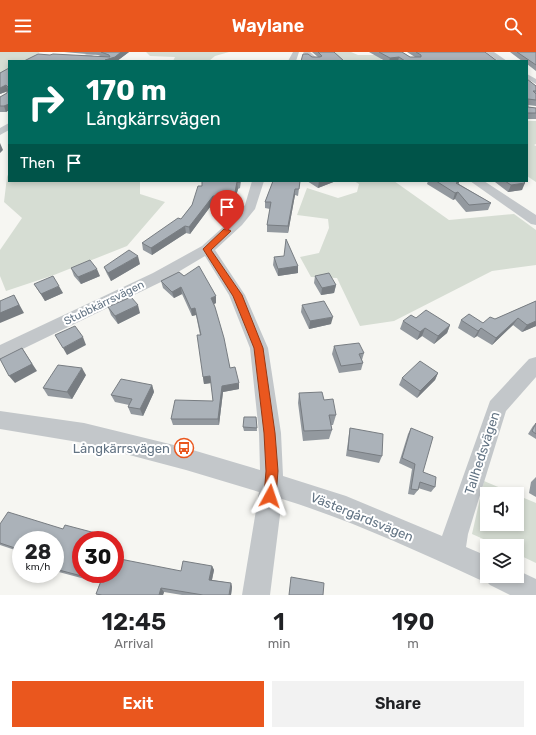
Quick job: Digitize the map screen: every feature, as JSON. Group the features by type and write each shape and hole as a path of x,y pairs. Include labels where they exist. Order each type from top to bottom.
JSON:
{"street":[{"path":"72,59 84,57 97,52"},
{"path":"306,52 315,60"},
{"path":"489,52 501,60"},
{"path":"84,57 100,60"},
{"path":"256,595 272,484 270,433 259,348 237,295 207,249 237,222 251,206 258,182"},
{"path":"478,182 536,221"},
{"name":"Stubbkärrsvägen","path":"0,353 146,283 207,249"},
{"name":"Tallhedsvägen","path":"452,554 455,534 497,407 536,364"},
{"name":"Västergårdsvägen","path":"0,420 84,433 186,459 272,484 346,508 411,535 480,567"},
{"path":"514,583 536,593"}],"shaded area":[{"path":"0,52 40,52 28,60 8,60 8,70 0,74"},
{"path":"146,52 229,52 215,56 210,60 174,60 175,57 150,56"},
{"path":"335,52 351,52 358,55 379,55 385,58 380,60 341,60"},
{"path":"528,121 536,121 536,144 534,145 536,146 536,182 528,177"},
{"path":"8,174 8,182 140,182 140,194 165,202 127,246 54,275 6,291 0,276 0,250 22,218 4,202"},
{"path":"356,182 395,182 449,220 514,214 536,230 536,265 492,271 394,321 360,326 337,278 311,277 300,257 319,253 329,228 328,219 297,215 307,188 338,198 357,192 359,184"},
{"path":"484,481 498,487 483,487"},
{"path":"524,498 536,503 536,563 524,557 524,539 483,539 472,534 480,499 480,531 524,531"}],"building":[{"path":"101,52 121,52 115,57 105,60 26,60 38,54 110,57 109,55"},
{"path":"318,52 334,52 343,60 301,60 303,54 308,54 312,57 322,56"},
{"path":"379,52 402,52 410,57 421,57 421,55 416,52 485,52 496,60 404,60 399,57 390,58"},
{"path":"517,52 536,52 536,65"},
{"path":"8,69 8,87 6,85 0,88 0,73"},
{"path":"528,80 536,86 536,91 533,91 536,94 536,100 528,99"},
{"path":"8,87 8,104 0,106 0,97 7,93"},
{"path":"528,107 536,108 536,113 528,113"},
{"path":"202,182 237,182 234,197 213,196 189,227 185,226 151,248 142,243 178,218 181,219 192,205 198,186 202,186"},
{"path":"273,182 300,182 299,189 295,189 288,226 267,225 271,202 265,202"},
{"path":"438,182 459,182 456,183 491,203 469,205 458,192 455,193"},
{"path":"506,182 525,183 511,185"},
{"path":"286,239 298,266 278,269 274,257 284,256"},
{"path":"129,250 138,256 108,273 104,267"},
{"path":"90,260 97,269 78,277 71,268"},
{"path":"199,266 216,296 211,298 224,338 230,368 235,367 239,383 222,386 218,419 171,419 175,400 213,401 210,376 203,377 197,335 201,335 195,308 191,309 181,287 172,292 161,281 179,272 184,276"},
{"path":"329,273 336,285 322,288 315,276"},
{"path":"53,276 59,286 41,294 34,284"},
{"path":"14,295 19,305 0,313 0,301"},
{"path":"131,297 138,305 115,316 108,307"},
{"path":"324,301 333,317 310,321 302,305"},
{"path":"536,301 536,321 527,325 518,318 496,338 481,328 478,331 461,320 469,314 483,323 490,317 495,319"},
{"path":"426,310 450,325 438,336 425,328 420,332 403,321 411,315 416,318"},
{"path":"75,326 83,337 63,348 55,335"},
{"path":"359,343 364,353 359,354 363,363 341,366 334,346"},
{"path":"22,348 32,364 9,376 0,359"},
{"path":"420,361 438,373 420,391 402,378"},
{"path":"58,365 82,368 67,392 43,388"},
{"path":"121,379 152,385 140,409 128,407 132,399 111,395"},
{"path":"322,392 324,400 333,399 336,415 329,415 332,430 304,431 299,393"},
{"path":"244,417 256,417 257,428 243,427"},
{"path":"536,423 536,434 532,431"},
{"path":"350,428 383,434 382,456 348,450"},
{"path":"411,428 433,437 423,472 436,477 435,487 420,482 418,490 411,489 415,464 402,458"},
{"path":"8,512 63,529 65,525 88,531 72,531 72,573 64,571 64,531 12,531 12,547 0,543 0,524"},
{"path":"124,560 181,571 183,561 212,566 209,580 231,583 229,595 203,595 161,588 159,595 96,594 100,583 124,583"},
{"path":"291,577 324,583 323,595 289,595"}],"place":[{"name":"Långkärrsvägen","path":"184,448"}],"route":[{"path":"227,231 207,249 237,295 259,348 270,433 272,484 270,496"}]}
